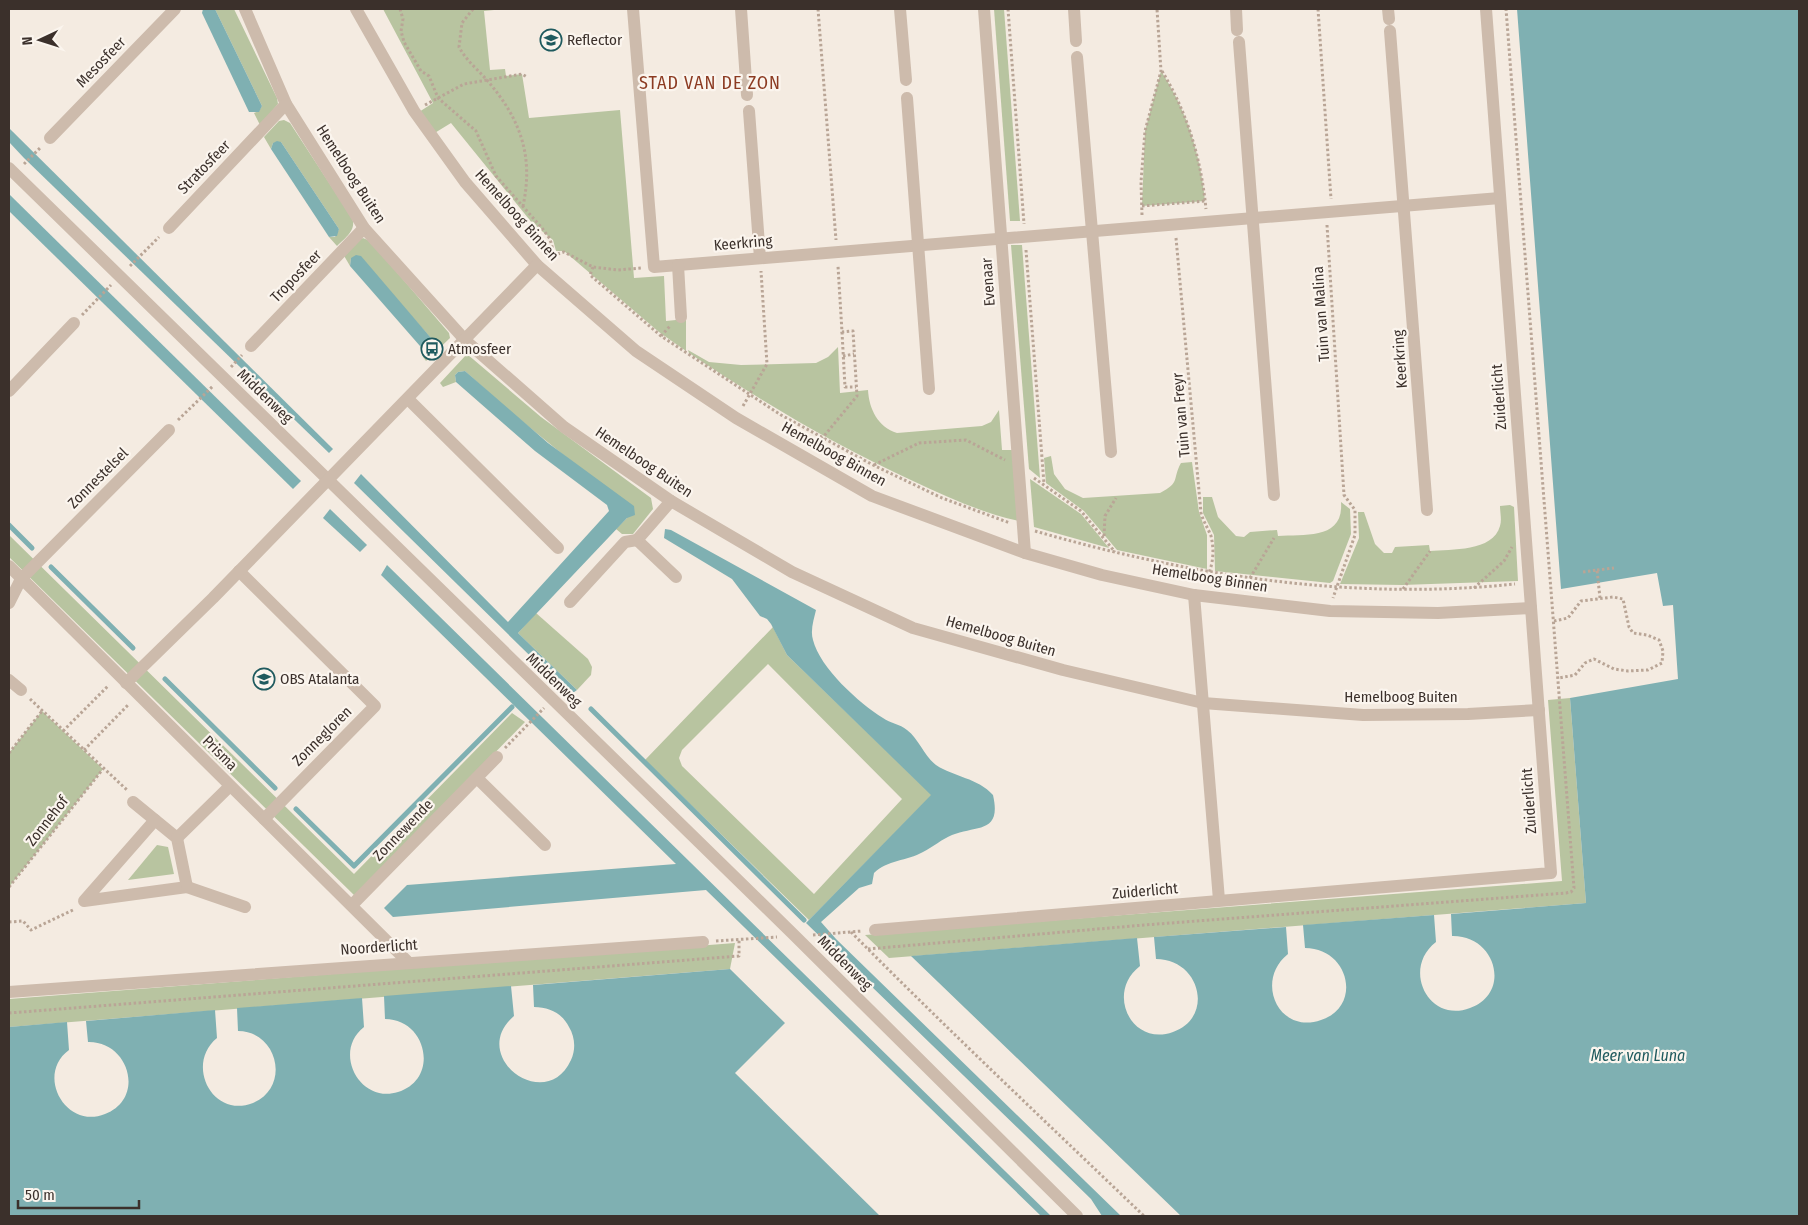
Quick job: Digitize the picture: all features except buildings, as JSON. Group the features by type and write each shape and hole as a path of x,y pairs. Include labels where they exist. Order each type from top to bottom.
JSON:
{"street":[{"name":"Mesosfeer","path":"47,142 174,9"},
{"name":"Hemelboog Buiten","path":"245,9 286,104 364,228 466,341 564,427 671,501 792,572 913,628 1063,670 1203,703 1363,715 1468,714 1539,710"},
{"name":"Hemelboog Binnen","path":"356,9 414,111 465,182 537,265 636,351 736,418 872,496 1025,553 1102,575 1194,596 1330,611 1438,613 1531,608"},
{"path":"633,9 654,267"},
{"path":"741,9 748,95"},
{"path":"900,9 906,80"},
{"name":"Evenaar","path":"984,9 1025,553"},
{"path":"1074,9 1076,41"},
{"path":"1236,9 1274,495"},
{"name":"Zuiderlicht","path":"875,930 1551,873 1486,9"},
{"name":"Keerkring","path":"1389,20 1405,206 1427,510"},
{"path":"1077,57 1111,452"},
{"path":"907,98 929,389"},
{"name":"Stratosfeer","path":"168,228 286,104"},
{"path":"749,111 760,258"},
{"name":"Middenweg","path":"9,168 794,935 1077,1216"},
{"name":"Keerkring","path":"654,267 1500,198"},
{"name":"Troposfeer","path":"247,350 364,228"},
{"path":"122,679 239,571 466,341 537,265"},
{"path":"678,265 681,317"},
{"path":"9,390 74,323"},
{"path":"408,399 558,548"},
{"name":"Zonnestelsel","path":"9,603 22,579 168,430"},
{"path":"570,602 625,542 637,540 671,501"},
{"path":"637,540 676,577"},
{"name":"Prisma","path":"9,566 408,962"},
{"name":"Zonnegloren","path":"239,571 375,706 264,819"},
{"path":"1194,596 1220,900"},
{"path":"9,680 21,690"},
{"name":"Zonnewende","path":"352,905 497,757"},
{"path":"477,778 545,845"},
{"path":"178,838 230,786"},
{"path":"133,802 178,838 187,887"},
{"path":"84,901 155,820"},
{"path":"84,901 187,887 245,907"},
{"name":"Noorderlicht","path":"9,992 703,942"}],"path":[{"path":"400,9 403,19 404,42 421,71 429,76 438,98 476,131 496,176 550,240 554,254 564,252 593,267 618,270 654,267"},
{"path":"473,9 462,23 459,47 505,103 519,126 525,151 527,173 523,207"},
{"path":"1142,227 1145,131 1161,71 1157,9"},
{"name":"Tuin van Malina","path":"1318,9 1332,212 1326,226 1344,495 1355,510 1355,535 1335,587 1330,611"},
{"path":"868,949 1144,925 1571,892 1574,883 1559,678 1506,9"},
{"path":"1161,71 1182,107 1195,144 1207,222"},
{"path":"414,111 464,84 522,74 527,77"},
{"path":"24,164 47,142"},
{"path":"1142,206 1205,201"},
{"name":"Tuin van Freyr","path":"1174,224 1201,513 1211,536 1212,554 1211,573 1194,596"},
{"path":"132,263 168,228"},
{"path":"736,418 750,396 766,364 760,258"},
{"path":"94,302 113,282"},
{"path":"842,332 845,387 856,387"},
{"path":"231,367 247,350"},
{"path":"843,356 854,354"},
{"path":"168,430 216,382"},
{"path":"873,465 919,442 966,440 1044,484 1082,511 1116,553"},
{"path":"1104,537 1105,516 1116,498"},
{"path":"1250,579 1274,538"},
{"path":"1474,588 1504,561 1515,540"},
{"path":"1403,590 1430,551"},
{"path":"1582,572 1614,568"},
{"path":"1597,570 1600,598"},
{"path":"1554,621 1568,618 1581,601 1600,598 1623,599 1629,627 1633,633 1647,635 1659,640 1663,651 1662,663 1648,670 1628,671 1614,669 1594,659 1585,663 1575,675 1559,678"},
{"path":"62,731 122,679"},
{"path":"21,690 62,731 130,792 133,802"},
{"path":"84,750 138,695"},
{"path":"497,757 543,709"},
{"path":"9,753 42,711"},
{"name":"Zonnehof","path":"9,887 103,769"},
{"path":"9,922 23,921 31,930 76,908 84,901"},
{"path":"814,934 875,930"},
{"path":"851,932 931,1013 982,1059 1144,1216"},
{"path":"703,942 780,937"},
{"path":"9,1013 739,956 740,939"}],"green space":[{"path":"215,9 234,9 277,98 278,104 260,125 254,113 259,111 262,106"},
{"path":"383,9 504,9 484,11 490,70 505,69 506,76 522,74 529,118 620,110 634,278 664,276 666,321 686,319 686,351 659,332 564,251 556,251 553,240 533,224 451,123 433,134 419,112 433,103"},
{"path":"994,9 1004,9 1020,221 1010,221"},
{"path":"1161,71 1178,102 1191,133 1200,166 1205,201 1142,206 1145,131"},
{"path":"284,120 290,123 352,218 352,230 337,246 329,237 335,237 339,229 281,142 273,143 271,149 264,137 279,121"},
{"path":"363,238 370,241 449,333 450,338 426,361 420,346 425,348 431,338 397,300 351,258 350,266 343,254"},
{"path":"1011,245 1022,245 1040,478 1029,469"},
{"path":"838,347 840,393 868,390 870,404 880,422 897,433 982,426 991,422 999,410 1002,450 1013,450 1019,521 992,514 952,499 855,453 743,388 689,353 688,350 709,362 741,365 816,363 828,357"},
{"path":"467,354 541,417 651,498 653,509 633,534 622,534 616,529 627,518 577,466 506,408 465,371 458,372 455,375 456,382 443,387 440,383"},
{"path":"1051,456 1054,474 1065,489 1083,498 1160,493 1174,483 1181,463 1192,462 1199,512 1207,535 1207,569 1117,550 1084,511 1046,483 1044,458"},
{"path":"1030,479 1081,514 1109,548 1034,527"},
{"path":"1203,497 1212,497 1218,517 1236,536 1244,537 1250,532 1277,530 1278,536 1311,534 1330,529 1336,523 1340,514 1341,502 1350,509 1351,534 1333,581 1330,583 1215,571 1214,535 1203,513"},
{"path":"1510,505 1514,507 1518,581 1402,585 1340,584 1359,538 1358,512 1364,512 1375,544 1384,553 1392,553 1395,547 1429,545 1430,551 1470,548 1480,545 1489,541 1496,534 1501,524 1500,506"},
{"path":"9,535 354,874 512,713 525,722 355,896 9,557"},
{"path":"536,613 588,659 592,667 591,675 577,690 518,633"},
{"path":"773,627 787,655 932,795 809,920 645,760","holes":["768,664 902,799 814,894 682,766 679,758 682,750"]},
{"path":"1570,698 1586,903 889,958 865,935 1562,881 1548,700"},
{"path":"42,711 103,769 9,887 9,753"},
{"path":"157,845 168,847 174,874 128,880"},
{"path":"735,943 730,969 9,1027 9,999"}],"water":[{"path":"203,9 215,9 262,106 259,112 249,112 202,13"},
{"name":"Meer van Luna","path":"1517,9 1799,9 1799,1216 1181,1216 911,956 1137,938 1140,966 1130,977 1125,990 1124,1003 1128,1015 1135,1025 1146,1032 1158,1035 1173,1032 1186,1025 1194,1014 1198,1002 1197,990 1192,978 1183,968 1171,962 1156,959 1154,937 1286,927 1288,954 1278,965 1273,978 1272,991 1276,1003 1283,1013 1293,1020 1306,1023 1321,1020 1334,1013 1342,1003 1346,991 1345,979 1340,967 1332,957 1320,951 1305,948 1303,925 1434,915 1436,942 1426,953 1421,966 1421,979 1424,991 1432,1001 1442,1008 1455,1011 1470,1008 1483,1001 1491,990 1494,978 1493,966 1488,954 1479,945 1467,938 1452,936 1451,914 1586,903 1570,698 1678,679 1673,605 1663,606 1657,573 1561,589"},
{"path":"9,128 333,449 329,453 24,158 9,142"},
{"path":"281,142 339,229 337,236 329,237 271,149 273,143"},
{"path":"9,194 301,481 293,489 9,211"},
{"path":"356,255 361,256 431,338 430,344 425,348 420,346 350,266 351,258"},
{"path":"465,371 548,443 634,506 635,515 627,518 518,633 577,690 570,695 354,483 361,474 508,622 609,511 607,505 535,451 456,382 455,375 458,372"},
{"path":"330,509 367,545 360,552 323,518"},
{"path":"665,529 671,530 816,610 812,628 813,640 824,662 842,684 873,711 886,720 907,730 936,765 973,781 993,795 994,816 985,826 952,835 917,855 879,869 874,873 872,884 859,888 821,922 836,939 1121,1216 1102,1216 1091,1199 806,923 931,795 787,655 771,624 767,619 760,616 732,579 664,538"},
{"path":"387,565 1051,1216 1041,1216 706,890 393,917 384,908 407,885 676,864 381,575"},
{"path":"730,969 785,1023 735,1073 880,1216 9,1216 9,1027 67,1022 69,1050 59,1061 55,1073 55,1085 60,1097 68,1107 78,1114 91,1117 105,1114 118,1106 125,1096 128,1084 127,1072 122,1060 114,1051 102,1044 88,1042 86,1021 215,1010 217,1038 208,1049 203,1061 204,1074 208,1086 215,1096 226,1103 238,1106 253,1103 265,1095 272,1085 276,1073 275,1061 263,1040 252,1033 238,1031 237,1008 362,998 364,1027 355,1037 350,1049 351,1062 355,1073 362,1083 372,1090 384,1094 398,1092 411,1085 420,1075 423,1051 419,1039 411,1029 399,1022 385,1019 384,996 511,986 514,1016 502,1032 500,1047 505,1062 516,1074 530,1081 545,1082 559,1076 571,1060 574,1052 574,1039 563,1018 545,1008 534,1007 533,985"}],"waterway":[{"path":"9,525 32,548"},
{"path":"51,567 133,648"},
{"path":"165,679 275,788"},
{"path":"296,809 354,866 512,707"},
{"path":"591,709 804,920"}],"place":[{"name":"Reflector","path":"551,40"},
{"name":"Atmosfeer","path":"432,349"},
{"name":"OBS Atalanta","path":"264,679"}],"district":[{"name":"STAD VAN DE ZON","path":"710,83"}]}
